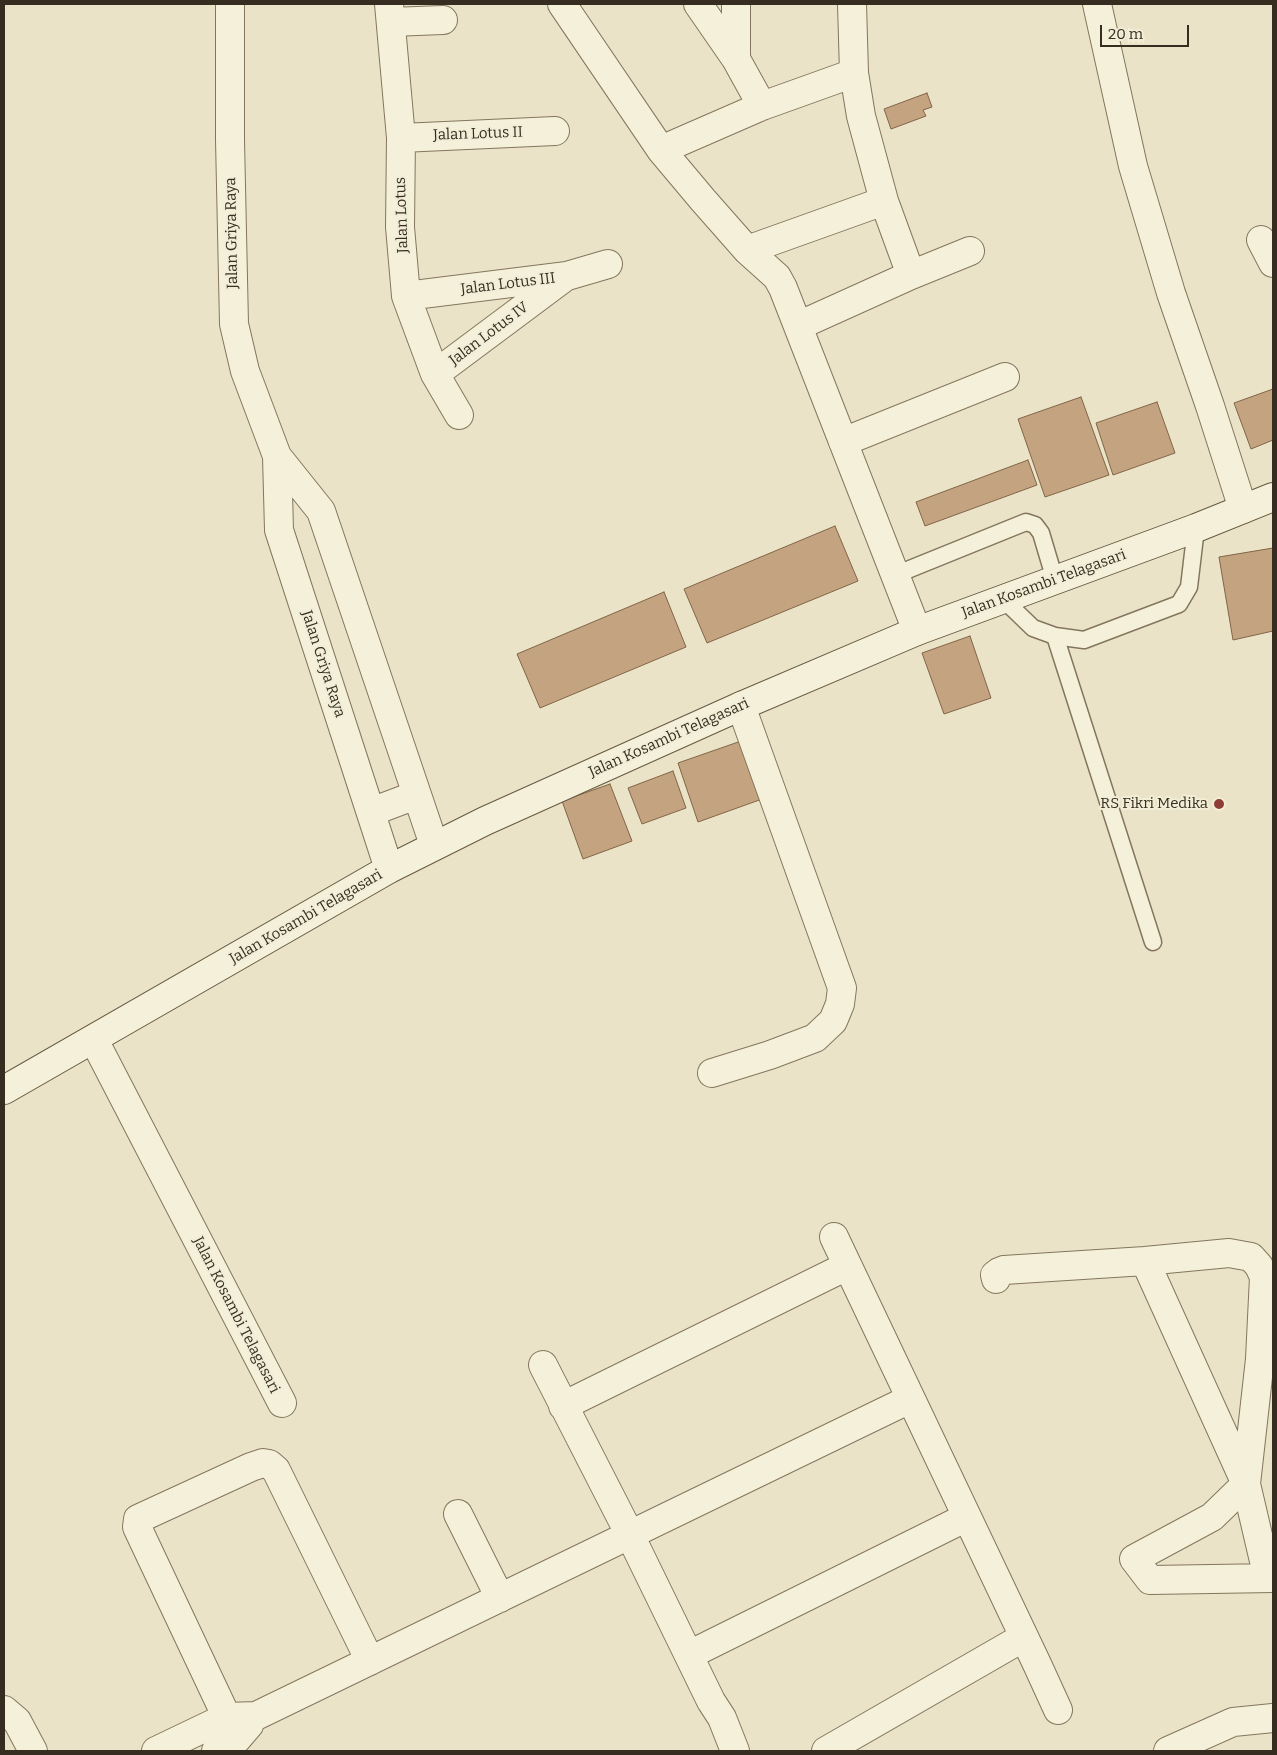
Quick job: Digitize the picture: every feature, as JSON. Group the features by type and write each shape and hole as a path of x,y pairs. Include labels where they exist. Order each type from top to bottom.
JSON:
{"street":[{"name":"Jalan Griya Raya","path":"230,4 230,140 234,324 245,371 277,456 320,511 434,846"},
{"path":"562,4 661,150 747,250 776,276 783,288 917,631"},
{"path":"698,4 736,58 762,106"},
{"path":"736,4 736,58"},
{"path":"852,4 854,73 862,116 884,201 911,275"},
{"path":"1097,4 1135,175 1171,293 1243,510"},
{"path":"390,13 443,20"},
{"name":"Jalan Lotus","path":"390,13 401,138 400,227 406,296 435,374 459,415"},
{"path":"661,150 762,106 854,73"},
{"name":"Jalan Lotus II","path":"401,138 555,131"},
{"path":"747,250 884,201"},
{"path":"798,326 911,275 970,251"},
{"name":"Jalan Lotus III","path":"406,296 567,276 608,264"},
{"name":"Jalan Lotus IV","path":"435,374 567,276"},
{"path":"843,442 1004,377"},
{"name":"Jalan Griya Raya","path":"277,456 279,530 390,869"},
{"name":"Jalan Kosambi Telagasari","path":"4,1090 390,869 434,846 741,706 917,631 1196,528 1273,497"},
{"path":"712,1074 815,1038 833,1021 840,1004 842,988 741,706"},
{"path":"371,812 416,795"},
{"name":"Jalan Kosambi Telagasari","path":"94,1040 282,1403"},
{"path":"834,1237 1058,1710"},
{"path":"996,1279 995,1275 1004,1270 1146,1261 1229,1253 1251,1257 1259,1266 1264,1278 1260,1359 1246,1484 1212,1517 1134,1559 1150,1580 1271,1578 1246,1484 1146,1261"},
{"path":"563,1406 847,1266"},
{"path":"543,1365 630,1535 711,1701 722,1718 735,1751"},
{"path":"156,1751 227,1736 256,1716 910,1399"},
{"path":"227,1736 136,1528 138,1519 145,1515 251,1467 262,1463 269,1464 276,1470 370,1661"},
{"path":"458,1514 500,1598"},
{"path":"688,1655 967,1517"},
{"path":"826,1751 1024,1637"},
{"path":"4,1710 17,1721 33,1751"},
{"path":"1168,1751 1233,1722 1273,1718"}],"lane":[{"path":"895,574 1026,522 1035,525 1041,533 1055,580"},
{"path":"1004,600 1033,628 1055,636 1084,640 1179,604 1188,587 1196,528"},
{"path":"1055,636 1153,942"}],"building":[{"path":"927,93 932,107 923,110 926,116 891,129 884,109"},
{"path":"1273,389 1273,440 1251,449 1234,403"},
{"path":"1081,397 1109,475 1045,497 1018,419"},
{"path":"1157,402 1175,453 1113,475 1096,423"},
{"path":"1028,460 1037,485 925,526 916,502"},
{"path":"835,526 858,581 707,643 684,589"},
{"path":"1273,548 1273,631 1233,640 1219,557"},
{"path":"664,592 686,647 540,708 517,654"},
{"path":"970,636 991,698 944,714 922,653"},
{"path":"744,740 765,798 698,822 678,763"},
{"path":"673,771 686,808 642,824 628,788"},
{"path":"610,784 632,841 583,859 562,801"}],"place":[{"name":"RS Fikri Medika","path":"1219,804"}]}
